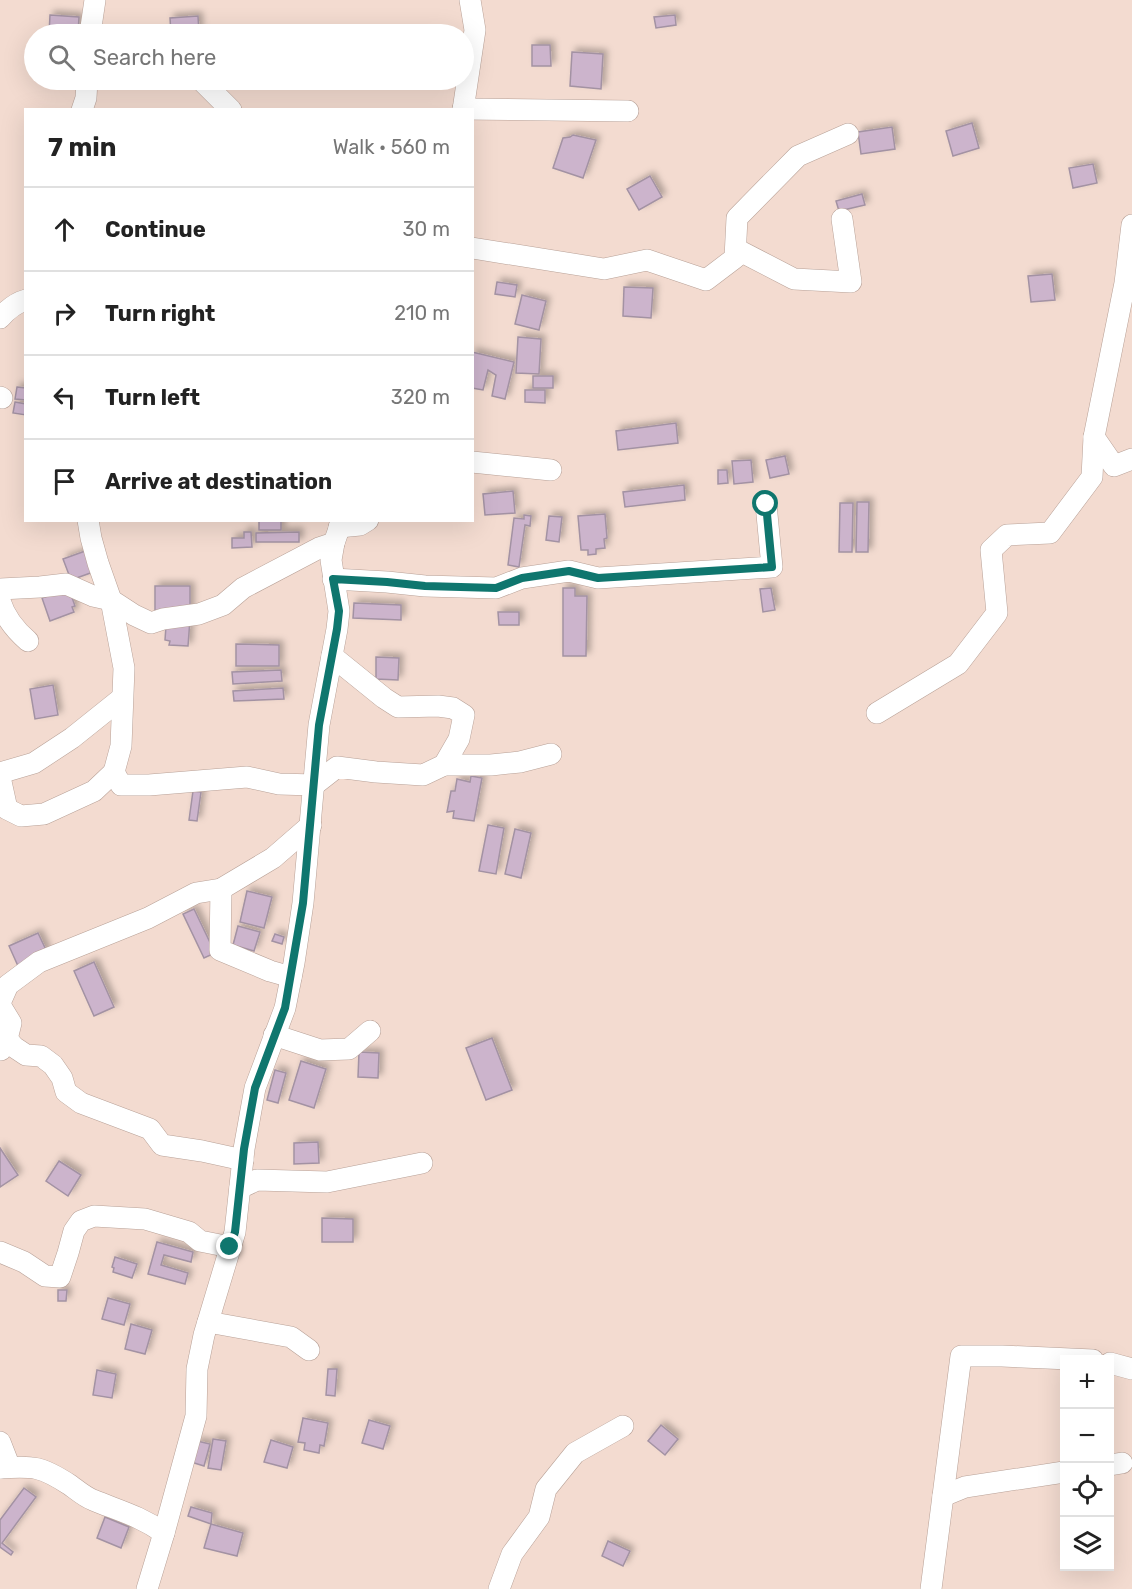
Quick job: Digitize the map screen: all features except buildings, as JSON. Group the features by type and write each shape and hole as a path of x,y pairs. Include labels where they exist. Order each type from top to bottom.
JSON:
{"street":[{"path":"91,24 95,0"},
{"path":"470,0 474,24"},
{"path":"83,108 86,90"},
{"path":"211,90 229,108"},
{"path":"463,108 466,90"},
{"path":"474,109 628,111"},
{"path":"474,248 604,269 647,260 706,280 735,258 737,218 798,156 848,134"},
{"path":"736,249 794,279 851,282 842,219"},
{"path":"877,713 958,664 997,613 991,550 1007,535 1050,533 1092,477 1094,437 1125,283 1132,225"},
{"path":"0,318 7,310 24,301"},
{"path":"1094,437 1114,466 1132,459"},
{"path":"474,462 552,471"},
{"path":"333,579 425,586 496,588 522,578 569,571 598,578 772,567 766,504"},
{"path":"88,522 95,555 111,600 124,668 121,746 114,772 94,791 44,814 21,816 7,809 0,775 34,763 72,738 122,698"},
{"path":"0,589 66,584 93,596 111,600 134,615 152,623 163,619 199,614 223,605 243,588 320,548 338,530 365,522"},
{"path":"147,1589 196,1416 197,1369 208,1322 235,1232 243,1160 255,1088 285,1008 291,977 303,903 319,725 339,611 331,560 338,530"},
{"path":"0,601 3,612 17,632 28,641"},
{"path":"332,656 398,707 453,708 464,715 459,739 444,765"},
{"path":"114,772 121,784 149,785 247,777 279,784 314,785 336,766 376,772 423,775 444,765 491,765 520,762 551,754"},
{"path":"243,1160 162,1145 150,1129 81,1103 66,1092 62,1078 53,1065 40,1056 26,1055 14,1047 3,1045 11,1023 0,1004 8,985 39,962 148,918 196,893 221,889 273,858 311,825"},
{"path":"221,889 220,950 270,971 291,977"},
{"path":"274,1035 320,1050 349,1049 370,1032"},
{"path":"240,1188 257,1180 327,1182 422,1163"},
{"path":"0,1252 24,1262 45,1276 60,1277 74,1231 81,1221 94,1216 145,1219 189,1232 200,1242 230,1247"},
{"path":"208,1322 291,1337 309,1350"},
{"path":"931,1589 961,1356 1060,1358"},
{"path":"1114,1364 1132,1369"},
{"path":"500,1589 512,1554 539,1517 546,1489 575,1453 623,1426"},
{"path":"0,1442 6,1460 0,1468"},
{"path":"0,1468 30,1466 51,1472 90,1499 127,1512 164,1533"},
{"path":"943,1496 966,1487 1060,1473"}],"route":[{"path":"230,1247 235,1232 244,1149 255,1088 285,1008 294,963 303,903 319,725 339,611 333,579 425,586 496,588 522,578 569,571 598,578 772,567 766,504"}]}
